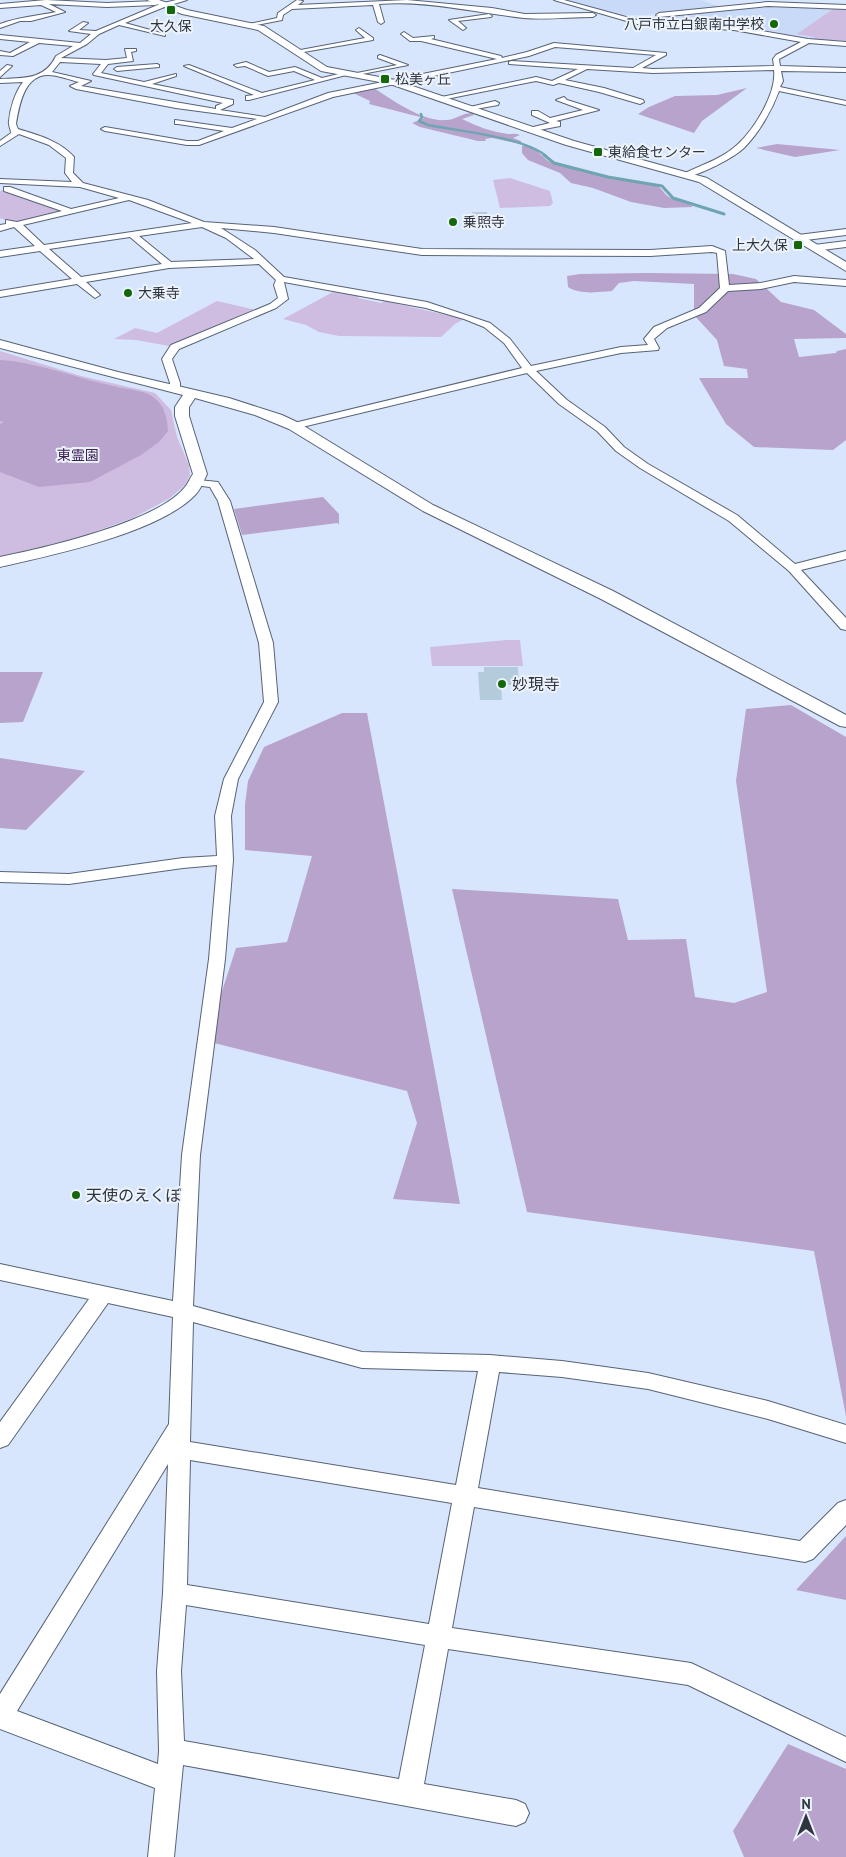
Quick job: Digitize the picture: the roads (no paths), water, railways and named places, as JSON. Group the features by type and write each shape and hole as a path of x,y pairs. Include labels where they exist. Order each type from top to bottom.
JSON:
{"street":[{"path":"0,6 41,1 107,5 184,0"},
{"path":"280,19 280,14 302,0"},
{"path":"293,7 404,0"},
{"path":"557,0 622,19 649,23 734,28 808,41 846,44"},
{"path":"0,26 18,19 31,19 62,12 41,1"},
{"path":"397,1 492,10 538,17 610,15"},
{"path":"85,23 72,31 97,32 159,3 185,12 252,24 324,69 392,82 532,130 688,175 712,184 846,267"},
{"path":"376,3 381,22"},
{"path":"19,4 27,12 23,16"},
{"path":"622,19 768,4 846,7"},
{"path":"322,15 324,6"},
{"path":"379,12 389,12"},
{"path":"463,28 452,20 494,18 513,14"},
{"path":"252,24 290,18"},
{"path":"474,18 488,26"},
{"path":"119,23 166,35 137,37"},
{"path":"298,52 371,39 359,30"},
{"path":"0,53 11,54 36,41 48,32"},
{"path":"80,185 69,174 67,168 70,157 65,152 59,147 15,130 12,124 13,106 24,85 48,72 55,66 58,56 80,46 97,32"},
{"path":"404,34 412,40 423,35 506,58"},
{"path":"0,37 80,46"},
{"path":"688,175 730,154 741,146 770,106 779,80 776,59 778,56 808,41"},
{"path":"105,129 191,144 331,95 517,56 554,45 664,54 634,70"},
{"path":"58,60 106,62 130,60 127,50 134,50"},
{"path":"517,56 645,64"},
{"path":"249,98 321,80 405,65 380,58"},
{"path":"460,59 473,65"},
{"path":"106,62 96,74 230,102 213,110"},
{"path":"482,63 634,70 846,70"},
{"path":"237,65 246,64 268,74 294,69 321,80"},
{"path":"0,75 9,66"},
{"path":"100,70 157,66"},
{"path":"187,66 276,97"},
{"path":"442,98 536,79 550,84 587,67"},
{"path":"455,69 493,70"},
{"path":"48,72 87,81 74,86 76,87 176,106 264,118"},
{"path":"146,84 174,75"},
{"path":"506,75 522,81"},
{"path":"0,81 32,80"},
{"path":"560,80 640,102"},
{"path":"184,92 202,86"},
{"path":"776,88 846,103"},
{"path":"549,120 593,110 560,100 564,99"},
{"path":"470,108 495,103"},
{"path":"532,130 557,124 535,113"},
{"path":"178,122 231,130"},
{"path":"0,144 15,134 15,130"},
{"path":"0,181 80,185 132,198 229,236 263,261 281,279 388,297 467,317 487,325 508,341 529,370 563,402 601,429 630,457 733,518 793,568 846,626"},
{"path":"4,190 25,183"},
{"path":"4,190 72,212"},
{"path":"0,228 132,198"},
{"path":"0,218 16,224 95,295"},
{"path":"0,254 202,224 274,230 422,252 650,253 712,249 721,251 725,288"},
{"path":"798,238 846,232"},
{"path":"132,234 169,265"},
{"path":"814,248 846,244"},
{"path":"0,294 169,265 263,261"},
{"path":"175,390 175,383 167,359 175,347 273,306 283,299 279,285 281,279"},
{"path":"294,426 621,350 654,348 649,339 652,334 667,325 699,313 725,288 761,286 794,279 846,283"},
{"path":"0,344 92,370 244,406 271,415 294,426 428,508 607,595 846,722"},
{"path":"0,562 72,545 116,531 169,508 189,494 198,483 200,474 198,462 182,416 182,407 191,393"},
{"path":"161,1857 172,1750 169,1671 175,1593 182,1311 191,1154 217,959 225,860 223,816 231,779 271,702 265,637 224,501 214,484 198,483"},
{"path":"793,568 846,555"},
{"path":"0,877 69,880 183,863 225,860"},
{"path":"0,1272 182,1311 362,1360 490,1364 562,1369 648,1380 768,1410 846,1434"},
{"path":"0,1439 103,1294"},
{"path":"410,1794 490,1364"},
{"path":"170,1781 0,1716 180,1425"},
{"path":"180,1449 805,1552 846,1510"},
{"path":"175,1593 440,1637 691,1674 846,1750"},
{"path":"172,1750 516,1813"}],"waterway":[{"path":"421,114 422,117 419,121 428,125 507,139 536,149 546,156"},
{"path":"544,155 554,163 608,177 662,186 673,198 724,214"}],"place":[{"name":"大久保","path":"171,10"},
{"name":"八戸市立白銀南中学校","path":"774,24"},
{"name":"松美ヶ丘","path":"385,79"},
{"name":"東給食センター","path":"598,152"},
{"name":"乗照寺","path":"453,222"},
{"name":"上大久保","path":"798,245"},
{"name":"大乗寺","path":"128,293"},
{"name":"妙現寺","path":"502,684"},
{"name":"天使のえくぼ","path":"76,1195"}],"park label":[{"name":"東霊園","path":"78,455"}]}
